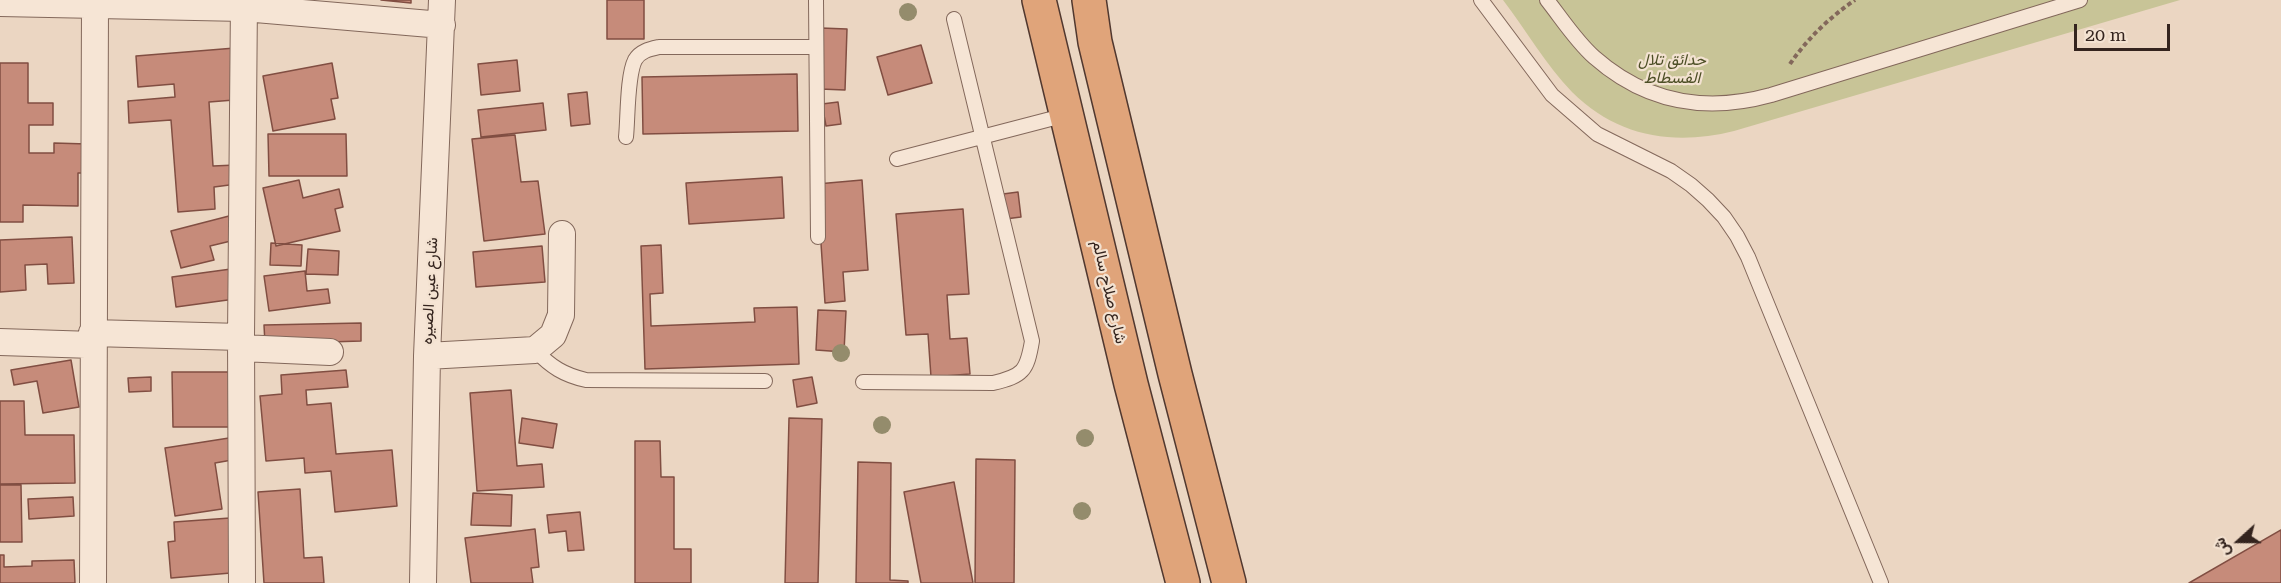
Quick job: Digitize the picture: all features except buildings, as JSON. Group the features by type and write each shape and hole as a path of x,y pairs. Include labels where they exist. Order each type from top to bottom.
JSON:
{"highway":[{"name":"شارع صلاح سالم","path":"1039,0 1131,384 1183,583"},
{"path":"1089,0 1095,42 1175,374 1229,583"}],"street":[{"path":"0,3 244,4 442,12"},
{"path":"242,583 241,343 244,4"},
{"path":"93,583 94,5"},
{"name":"شارع عين الصيره","path":"423,583 427,356 442,12"},
{"path":"427,356 535,350 553,335 561,315 562,234"},
{"path":"0,342 93,339 241,343 330,352"}],"lane":[{"path":"816,0 818,237"},
{"path":"1481,0 1533,72 1566,109 1597,134 1671,171 1691,185 1708,200 1737,236 1748,257 1881,583"},
{"path":"1547,0 1593,56 1632,84 1677,101 1712,104 1748,102 2080,0"},
{"path":"863,382 993,383 1014,378 1029,362 1032,341 954,19"},
{"path":"626,137 632,71 636,58 646,50 659,47 816,47"},
{"path":"897,159 1067,114"},
{"path":"535,350 549,365 567,375 586,380 765,381"}],"path":[{"path":"1772,95 1783,74 1802,47 1830,18 1855,0"}],"green space":[{"name":"حدائق تلال الفسطاط","path":"1503,0 2180,0 1734,131 1690,138 1647,134 1627,128 1589,107 1553,70"}]}
